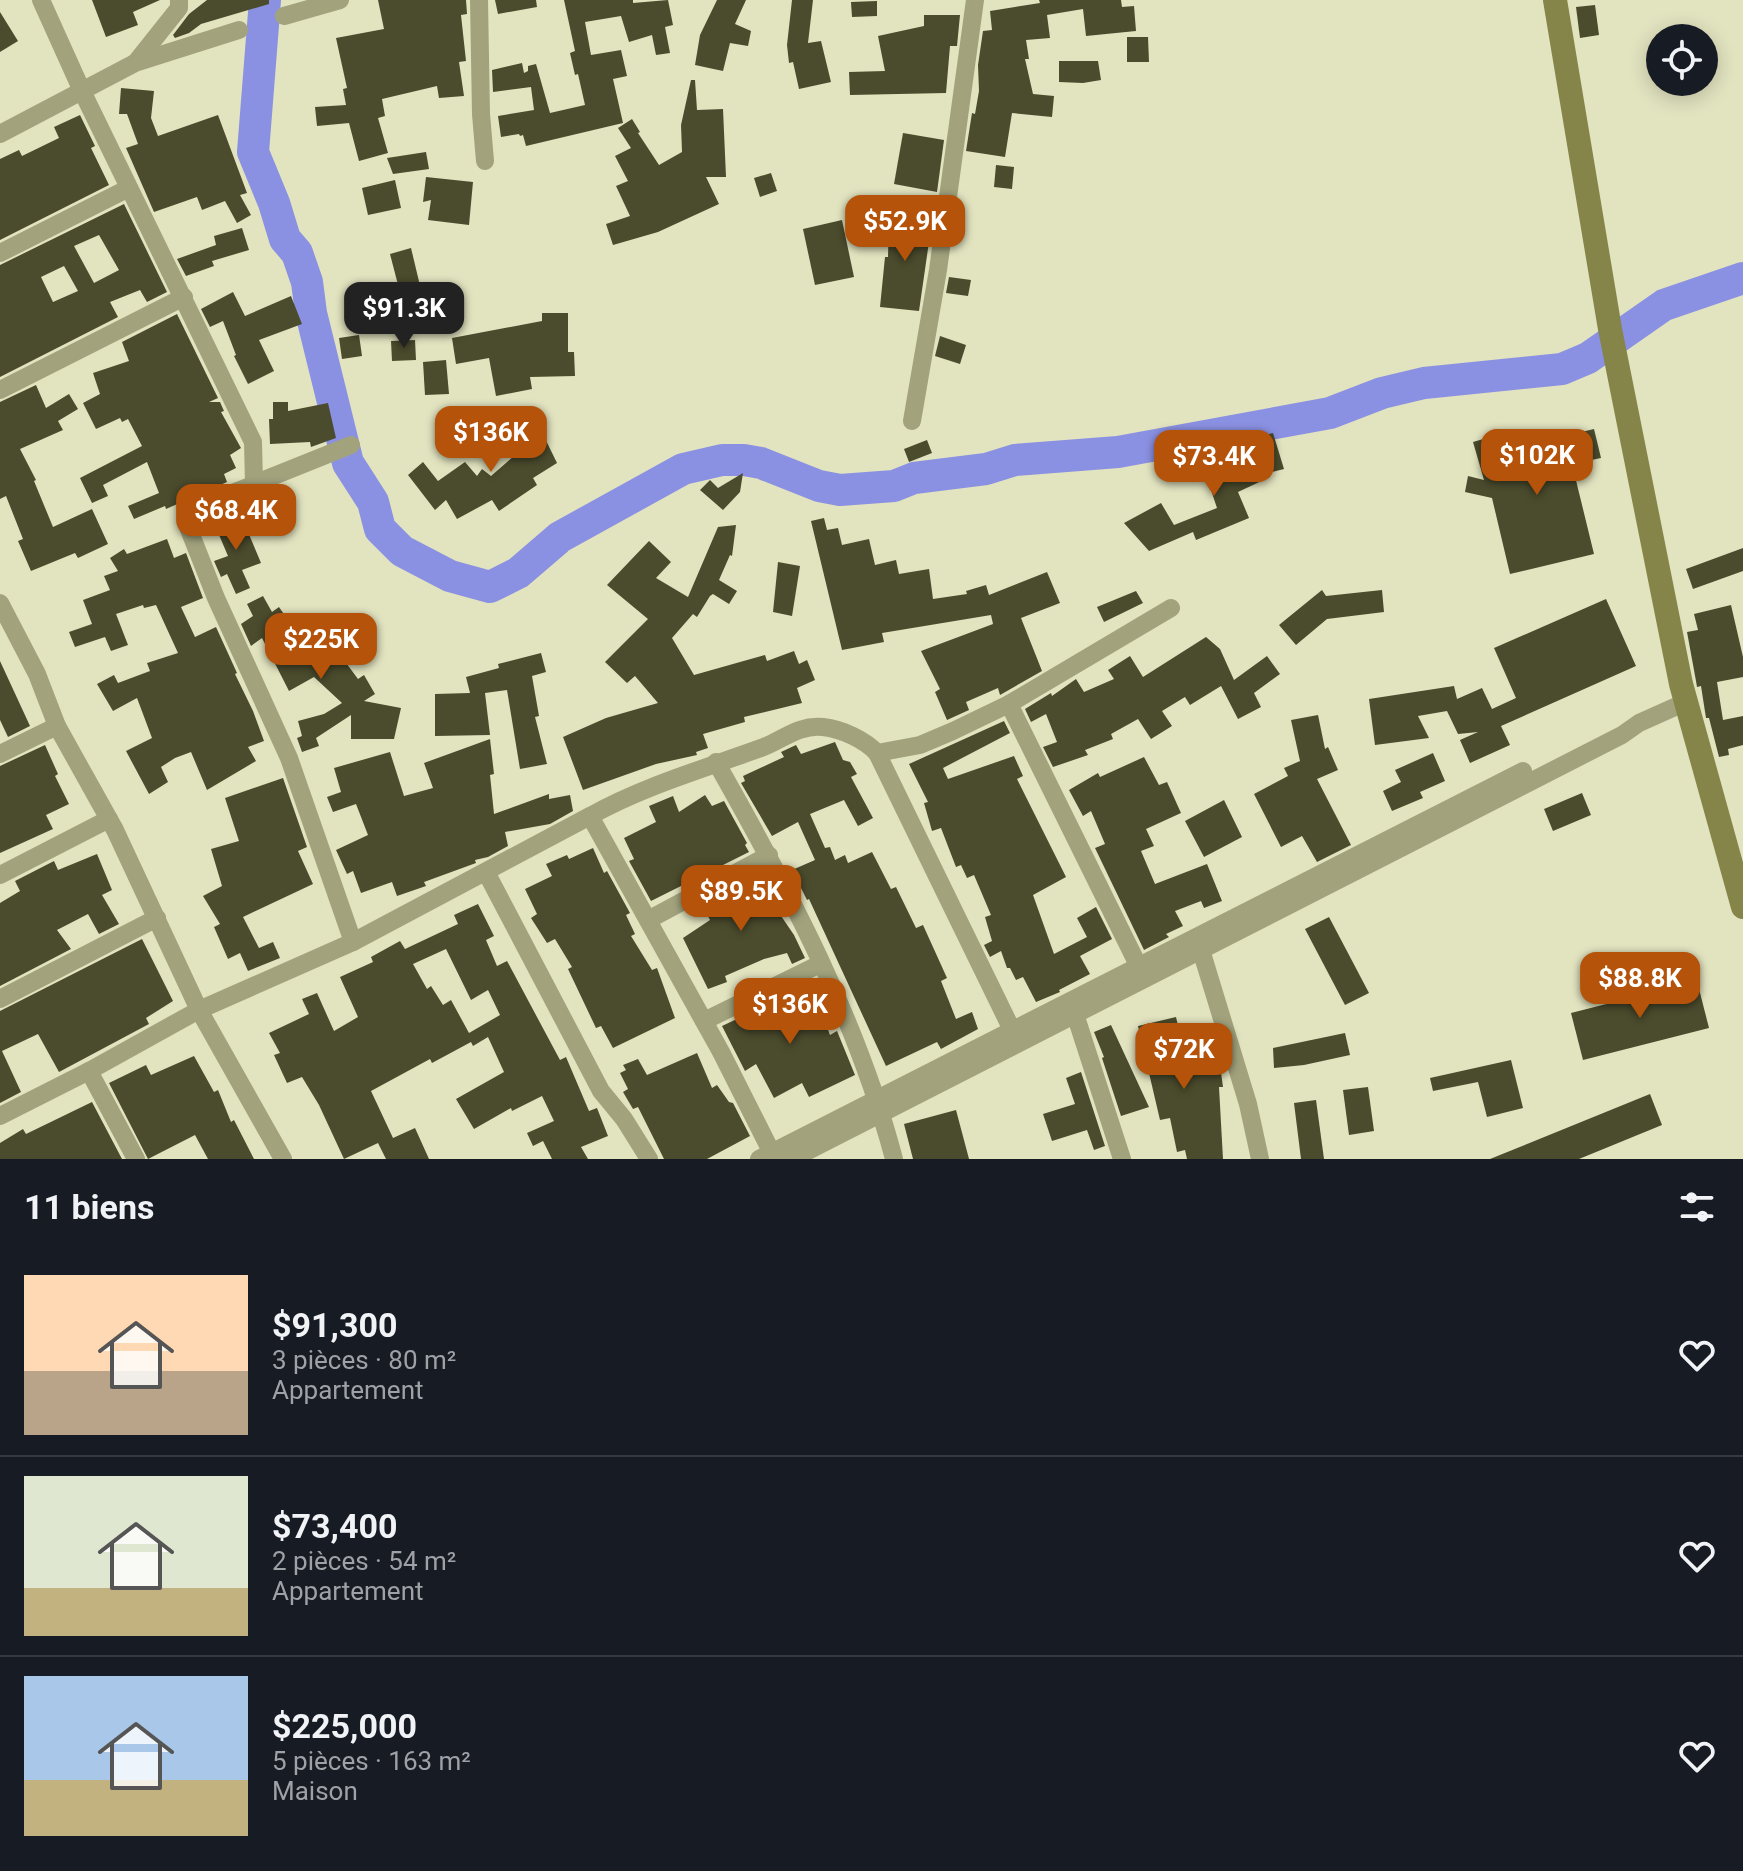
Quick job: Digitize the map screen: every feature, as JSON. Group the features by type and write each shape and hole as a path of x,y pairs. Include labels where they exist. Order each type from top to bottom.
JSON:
{"street":[{"path":"41,0 253,442 254,484"},
{"path":"135,63 179,8 179,0"},
{"path":"284,16 340,0"},
{"path":"479,0 485,161"},
{"path":"912,421 938,270 975,0"},
{"path":"1555,0 1610,329 1686,702 1743,907"},
{"path":"0,134 135,63 239,30"},
{"path":"0,253 129,188"},
{"path":"0,390 184,297"},
{"path":"344,447 208,504 192,516 188,527 216,598 289,758 353,942"},
{"path":"0,603 8,636 37,674 57,726 109,819 199,1010 283,1159"},
{"path":"877,753 920,745 1009,704 1171,608"},
{"path":"590,816 704,1021 768,1157 879,1106 1038,1025 1138,965 1686,702"},
{"path":"1009,704 1138,965"},
{"path":"0,754 57,726"},
{"path":"0,1116 199,1010 353,942 609,806 716,762 763,748 794,731 823,727 866,741 877,753 1012,1030"},
{"path":"716,762 769,855 847,1022 879,1106 894,1159"},
{"path":"792,1159 1012,1030 1075,1014 1521,779"},
{"path":"0,875 109,819"},
{"path":"648,920 769,855"},
{"path":"486,872 601,1091 624,1119 649,1159"},
{"path":"0,999 157,918"},
{"path":"1201,950 1248,1104 1260,1159"},
{"path":"704,1021 820,964"},
{"path":"1075,1014 1122,1159"},
{"path":"89,1071 136,1159"}],"building":[{"path":"92,0 160,0 133,12 138,25 106,37"},
{"path":"207,0 269,0 269,4 201,24 175,38 173,35 189,14"},
{"path":"378,0 466,0 467,14 461,15 466,61 459,62 464,96 439,98 437,86 382,99 385,116 378,118 388,153 359,161 349,123 317,126 315,107 346,105 343,89 347,88 336,38 384,29"},
{"path":"495,0 536,0 537,7 498,14"},
{"path":"564,0 633,0 633,3 668,0 673,25 665,27 670,53 656,55 652,35 629,42 621,16 585,22 591,55 621,50 627,76 613,79 623,123 526,146 523,135 501,137 498,116 534,110 531,87 493,92 492,70 522,63 524,73 528,71 528,66 536,64 550,113 585,105 570,53 575,51"},
{"path":"717,0 746,0 735,24 751,31 748,46 730,43 723,71 695,65 700,35"},
{"path":"792,0 813,0 808,43 821,41 831,82 799,89 793,62 789,63 787,45"},
{"path":"1039,0 1121,0 1122,7 1134,6 1136,31 1086,36 1083,9 1047,15 1050,38 1026,40 1029,59 1025,59 1033,94 1054,96 1052,117 1012,113 1005,157 966,151 979,91 978,65 983,31 992,30 990,11 1040,3"},
{"path":"877,1 877,16 852,17 851,2"},
{"path":"1595,5 1599,35 1580,38 1576,7"},
{"path":"0,12 18,41 0,52"},
{"path":"924,15 960,15 957,46 950,46 946,93 850,95 849,72 885,71 878,36 924,26"},
{"path":"1127,37 1148,37 1149,62 1127,62"},
{"path":"1059,61 1098,61 1101,80 1059,82"},
{"path":"691,80 695,80 697,110 723,109 726,177 706,177 719,204 658,232 613,245 606,224 630,216 616,186 628,181 615,156 631,148 618,128 632,119 659,165 682,152 681,125"},
{"path":"121,88 154,91 151,118 158,136 218,115 247,193 240,195 251,215 237,223 225,201 202,210 197,197 154,212 126,148 138,144 127,114 119,114"},
{"path":"80,115 95,146 91,148 109,185 0,240 0,159 19,150 22,156 59,138 54,127"},
{"path":"903,133 944,140 937,192 894,184"},
{"path":"426,152 429,169 393,174 387,158"},
{"path":"996,165 1014,167 1012,189 994,187"},
{"path":"771,173 777,191 760,197 754,178"},
{"path":"426,177 473,182 469,225 428,220 431,200 423,202"},
{"path":"395,180 401,208 368,215 362,188"},
{"path":"124,204 167,292 147,302 140,290 110,302 118,317 0,377 0,265","holes":["99,235 119,270 94,283 74,246","64,266 78,291 53,302 41,277"]},
{"path":"889,216 922,216 922,227 931,228 919,311 880,307 885,257 888,257"},
{"path":"842,220 854,277 815,285 803,229"},
{"path":"242,228 249,250 212,261 214,266 186,276 177,259 216,245 214,236"},
{"path":"411,248 422,294 407,301 397,281 390,254"},
{"path":"949,277 971,280 968,296 946,293"},
{"path":"233,292 245,316 291,296 302,324 259,340 274,371 248,384 234,356 223,321 210,327 201,309"},
{"path":"542,313 568,313 568,352 574,352 575,376 530,377 532,389 496,396 489,358 456,364 452,338 542,321"},
{"path":"177,314 218,398 209,402 220,402 224,411 221,412 241,448 230,455 236,468 224,474 227,482 166,509 165,506 134,519 128,506 159,493 147,462 103,485 108,496 92,503 80,478 142,446 128,419 122,422 120,418 96,429 83,403 100,394 93,373 129,361 122,342"},
{"path":"359,335 362,356 342,359 339,338"},
{"path":"940,336 966,345 960,364 935,356"},
{"path":"415,340 416,360 392,361 391,341"},
{"path":"446,360 449,394 425,395 423,362"},
{"path":"36,385 46,408 69,394 78,409 58,421 63,430 20,449 36,480 53,527 92,509 108,544 78,558 75,553 31,571 18,541 23,539 6,496 0,499 0,402"},
{"path":"273,402 288,402 288,411 328,403 336,438 311,447 310,442 270,444 269,419 273,419"},
{"path":"534,416 557,463 533,478 537,485 499,511 492,500 457,519 446,500 435,510 408,475 423,462 438,481 465,462 477,476 482,469 491,476 514,456 502,429"},
{"path":"1594,429 1601,458 1572,464 1594,554 1510,574 1492,498 1465,492 1468,476 1484,480 1473,442 1504,433 1507,445 1526,440 1527,445"},
{"path":"1273,433 1284,469 1268,473 1270,477 1238,492 1249,518 1196,540 1193,532 1149,551 1124,523 1161,503 1174,525 1217,508 1210,487 1240,474 1231,444"},
{"path":"927,440 932,453 909,462 904,449"},
{"path":"743,473 740,492 723,510 700,490 710,480 718,488"},
{"path":"240,513 261,563 242,570 250,588 236,594 227,574 221,577 214,561 228,556 214,523"},
{"path":"824,518 827,530 838,528 842,545 869,539 875,565 896,560 899,574 929,569 933,599 967,594 966,591 986,585 989,595 1047,572 1060,603 1021,618 1042,671 1000,695 998,688 966,702 969,710 947,720 935,692 940,689 921,651 993,624 991,615 882,633 884,642 842,650 811,521"},
{"path":"736,525 732,556 719,580 737,591 729,604 713,594 710,596 697,617 693,614 672,638 694,675 765,655 767,661 794,651 799,664 807,660 815,680 797,688 802,703 744,717 745,722 703,734 708,748 696,752 697,755 656,764 583,790 563,737 606,718 658,703 635,676 627,683 605,662 648,619 607,585 649,541 671,562 656,578 688,597 718,527"},
{"path":"167,539 174,558 186,553 203,598 181,607 195,637 216,627 264,741 248,747 256,761 207,790 191,752 175,758 161,767 168,782 149,794 126,751 152,738 137,698 113,711 97,684 114,675 118,683 150,671 147,663 178,653 156,605 144,608 143,605 116,614 128,645 111,651 105,637 75,647 69,632 92,624 83,600 110,590 104,576 118,571 110,558 124,549 127,554"},
{"path":"1743,548 1743,571 1693,589 1686,569"},
{"path":"778,562 800,566 792,616 773,612"},
{"path":"1322,590 1326,596 1382,590 1384,612 1327,619 1296,645 1279,625"},
{"path":"1136,591 1143,603 1104,622 1097,607"},
{"path":"263,596 272,612 279,607 290,623 286,625 303,657 317,651 322,664 338,652 358,679 364,675 375,694 364,701 401,708 394,739 351,739 351,715 316,738 319,746 302,752 297,738 302,736 298,721 324,714 342,703 314,677 289,691 262,638 251,646 241,624 253,616 247,604"},
{"path":"1606,599 1636,666 1501,726 1510,745 1470,763 1460,740 1478,732 1458,734 1447,711 1418,716 1429,738 1375,745 1369,699 1454,686 1457,699 1482,688 1492,709 1516,698 1494,648"},
{"path":"1731,605 1743,657 1743,677 1717,682 1723,720 1743,716 1743,745 1728,749 1729,755 1719,757 1709,718 1706,718 1701,686 1697,687 1687,632 1698,630 1694,614"},
{"path":"1206,637 1220,649 1234,680 1267,656 1280,674 1254,693 1261,707 1238,719 1221,686 1190,705 1185,697 1162,711 1172,726 1151,739 1138,719 1111,734 1113,739 1085,750 1088,755 1053,767 1043,747 1057,742 1046,714 1031,722 1025,709 1051,693 1052,696 1076,679 1084,692 1114,679 1108,670 1130,656 1143,677"},
{"path":"541,653 546,672 532,676 539,716 535,717 547,764 520,769 507,690 485,693 490,735 435,736 435,694 470,693 466,677 499,668 498,664"},
{"path":"0,661 30,726 8,737 0,720"},
{"path":"1318,715 1325,749 1328,747 1338,770 1317,779 1351,845 1317,862 1302,836 1281,847 1254,794 1288,776 1284,768 1300,761 1291,720"},
{"path":"1004,721 1010,733 943,768 948,779 1014,756 1023,776 1017,779 1066,877 1033,895 1054,954 1087,937 1077,918 1096,907 1112,939 1080,956 1090,974 1036,1002 1023,977 1016,980 1007,968 1001,951 990,957 984,945 992,941 985,917 991,915 974,875 967,878 961,865 956,867 941,828 932,831 924,803 928,802 909,764"},
{"path":"490,739 494,814 549,794 549,799 570,795 573,811 550,824 505,832 508,846 475,860 476,863 424,882 426,886 397,896 392,882 361,893 353,871 347,874 336,850 368,835 356,804 333,812 327,797 341,792 334,768 390,752 404,796 433,788 424,763"},
{"path":"835,742 843,760 850,762 857,774 851,777 873,818 858,826 844,800 810,814 825,848 830,847 835,860 845,855 848,863 872,852 891,889 896,887 916,928 923,925 947,978 941,981 956,1019 972,1012 978,1029 941,1049 937,1042 886,1066 809,899 792,870 815,860 798,822 772,836 741,783 745,781 743,776 784,757 781,752 796,745 801,754"},
{"path":"45,745 58,774 55,776 69,804 46,815 53,829 0,853 0,766"},
{"path":"1433,753 1445,781 1420,792 1423,798 1392,811 1383,791 1401,782 1395,770"},
{"path":"1144,757 1159,785 1167,782 1181,813 1146,829 1154,846 1141,851 1155,884 1207,864 1222,901 1204,908 1201,901 1175,911 1183,926 1144,950 1095,848 1105,844 1091,811 1083,816 1069,790 1098,773 1100,777"},
{"path":"283,778 307,847 298,851 313,884 243,917 259,948 273,942 280,958 248,971 240,953 228,959 214,927 220,924 203,896 222,886 211,849 239,841 225,798"},
{"path":"1582,793 1591,815 1553,831 1544,809"},
{"path":"705,795 712,806 724,801 749,852 651,901 629,861 634,859 624,838 656,822 649,806 673,796 679,812"},
{"path":"1224,800 1242,837 1204,857 1185,821"},
{"path":"593,848 604,873 607,871 630,913 626,915 635,934 631,936 652,970 657,968 675,1018 613,1048 601,1026 596,1028 568,969 572,967 555,939 547,943 531,918 537,914 525,889 552,876 546,864 567,855 569,859"},
{"path":"97,854 112,890 102,895 119,924 99,934 88,914 57,930 71,949 0,986 0,903 20,891 15,881 54,861 58,870"},
{"path":"762,872 775,907 805,958 792,964 787,953 764,959 725,976 727,982 708,989 683,938 710,920 702,905"},
{"path":"478,904 494,936 486,940 497,966 507,961 560,1060 566,1057 589,1111 597,1108 608,1136 581,1147 588,1159 552,1159 543,1141 533,1146 527,1133 554,1121 542,1096 512,1111 511,1108 474,1129 456,1099 504,1072 488,1037 473,1046 471,1042 432,1063 430,1059 371,1091 393,1138 415,1128 429,1159 386,1159 378,1143 344,1159 302,1077 287,1083 274,1055 280,1053 269,1033 309,1014 302,999 317,993 334,1031 358,1017 340,977 373,962 371,957 400,941 405,949 458,924 454,915","holes":["446,949 471,1000 488,990 500,1015 469,1033 451,1000 443,1005 431,986 427,989 413,964"]},
{"path":"1329,917 1369,993 1345,1005 1305,929"},
{"path":"142,939 173,1001 146,1018 149,1024 59,1072 38,1034 2,1051 21,1092 0,1103 0,1011"},
{"path":"1697,981 1709,1028 1583,1060 1571,1013"},
{"path":"802,986 819,1016 822,1014 830,1035 837,1031 855,1075 809,1097 802,1083 774,1098 756,1064 745,1071 722,1026"},
{"path":"1176,1017 1187,1063 1219,1058 1223,1087 1219,1087 1223,1159 1187,1159 1185,1150 1177,1152 1170,1118 1160,1120 1138,1026"},
{"path":"1111,1025 1149,1107 1121,1116 1094,1032"},
{"path":"1345,1033 1350,1055 1274,1068 1273,1048"},
{"path":"697,1053 712,1088 717,1085 733,1103 750,1136 707,1159 664,1159 638,1107 633,1109 623,1092 628,1089 620,1073 626,1070 623,1065 638,1059 647,1075"},
{"path":"194,1056 214,1092 218,1090 231,1122 234,1120 254,1159 208,1159 195,1135 148,1159 109,1083 146,1065 151,1075"},
{"path":"1511,1060 1523,1108 1487,1117 1478,1082 1433,1091 1430,1078"},
{"path":"1081,1072 1105,1146 1094,1150 1087,1130 1052,1141 1043,1114 1075,1104 1066,1078"},
{"path":"1368,1087 1374,1131 1349,1135 1343,1090"},
{"path":"1650,1094 1662,1125 1579,1159 1490,1159"},
{"path":"1316,1100 1324,1159 1301,1159 1294,1103"},
{"path":"92,1102 122,1159 0,1159 0,1143 23,1129 26,1134"},
{"path":"956,1110 969,1159 913,1159 904,1124"}],"waterway":[{"path":"265,0 253,152 285,239 297,253 307,282 311,313 348,463 373,502 380,529 402,551 450,576 490,587 518,573 560,537 683,469 722,460 744,460 761,463 819,486 840,490 894,486 914,478 986,469 1015,460 1118,452 1330,413 1382,393 1424,383 1562,369 1588,358 1664,305 1743,278"}]}
